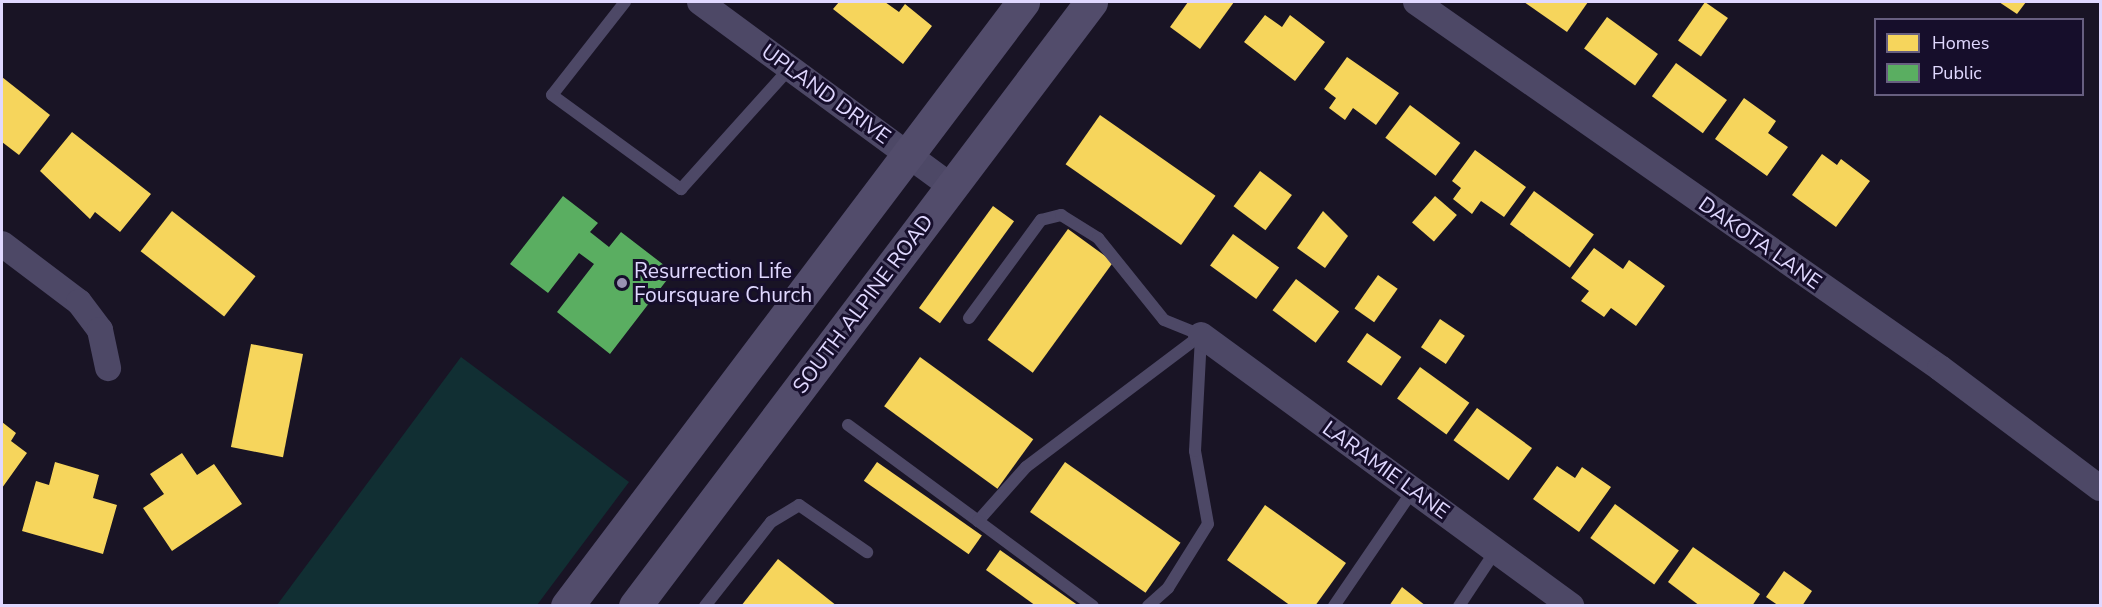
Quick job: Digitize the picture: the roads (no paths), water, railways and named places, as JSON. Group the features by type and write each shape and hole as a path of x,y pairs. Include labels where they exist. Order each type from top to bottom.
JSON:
{"main road":[{"path":"567,606 1023,2"},
{"name":"SOUTH ALPINE ROAD","path":"635,606 1091,2"}],"street":[{"name":"UPLAND DRIVE","path":"700,2 951,187"},
{"name":"DAKOTA LANE","path":"1416,2 1940,368 2100,488"},
{"path":"2,244 79,302 100,330 108,368"},
{"name":"LARAMIE LANE","path":"1201,334 1571,606"}],"lane":[{"path":"625,2 552,95 681,189 790,68"},
{"path":"969,318 1041,220 1061,215 1098,238 1164,320 1201,334"},
{"path":"978,521 1026,467 1201,334"},
{"path":"1148,606 1168,588 1208,524 1195,451 1201,334"},
{"path":"848,425 1093,606"},
{"path":"1334,606 1413,490"},
{"path":"705,606 771,522 798,505 867,552"},
{"path":"1459,606 1496,550"}],"place":[{"name":"Resurrection Life Foursquare Church","path":"622,283"}]}
